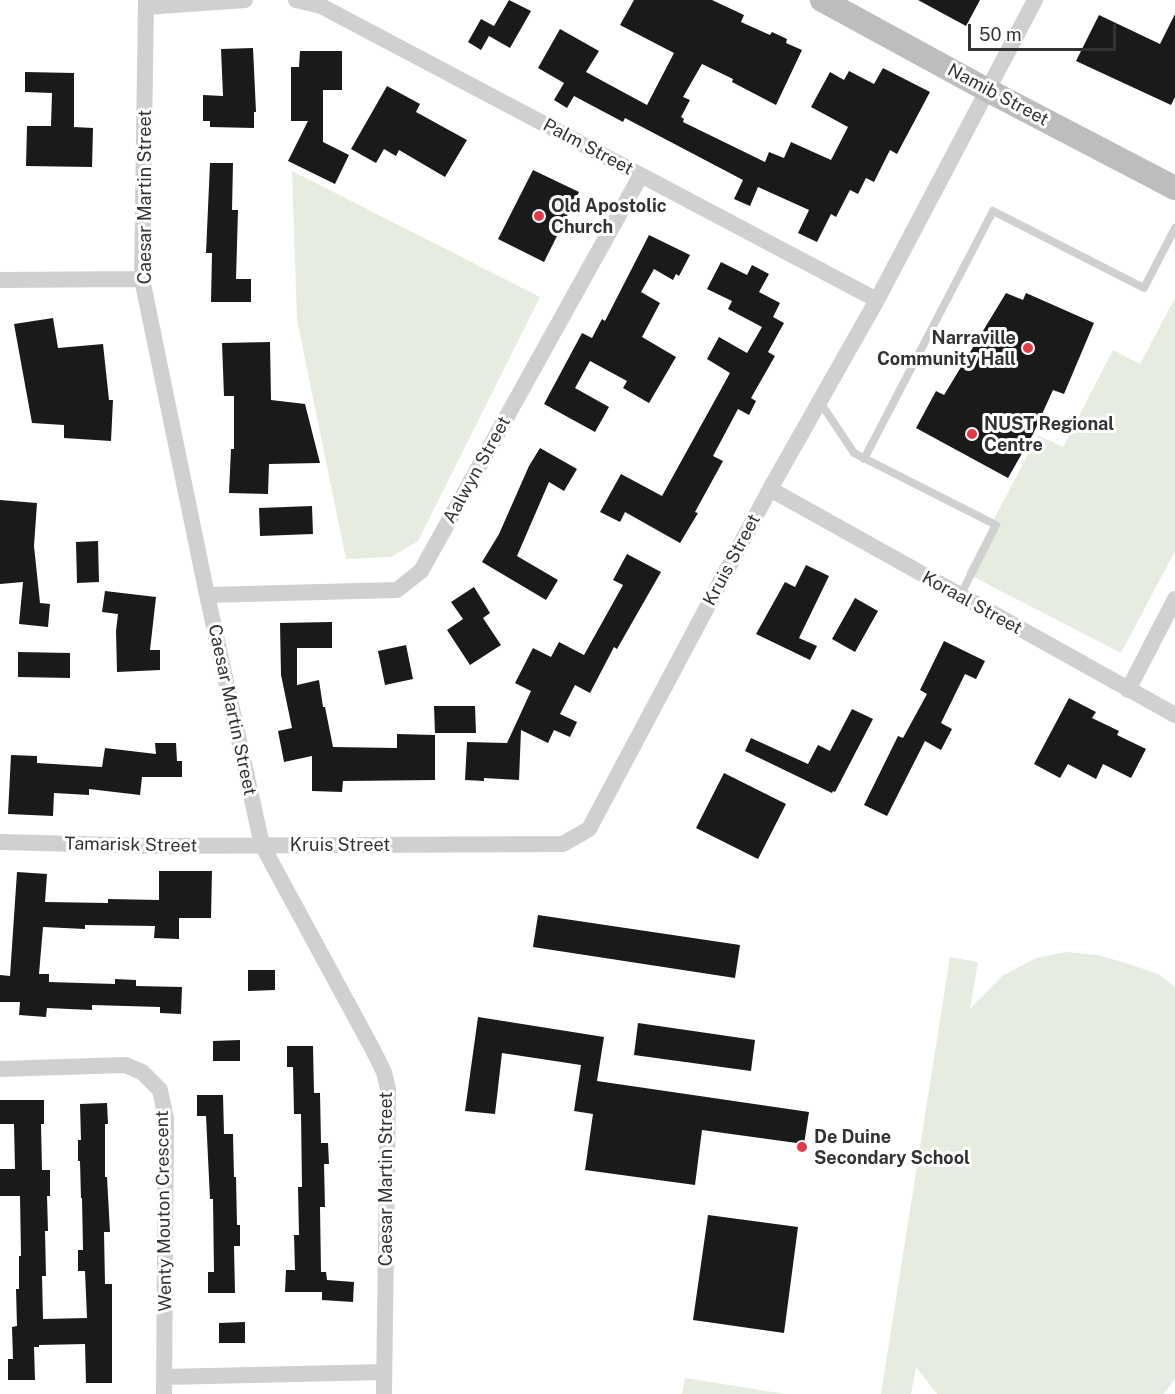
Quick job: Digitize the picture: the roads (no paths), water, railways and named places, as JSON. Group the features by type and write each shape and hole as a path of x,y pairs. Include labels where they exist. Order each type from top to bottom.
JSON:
{"street":[{"path":"146,4 245,0"},
{"name":"Palm Street","path":"296,0 321,6 877,300"},
{"name":"Namib Street","path":"822,0 987,90 1175,188"},
{"name":"Kruis Street","path":"262,845 563,844 589,829 770,489 877,300 1035,0"},
{"name":"Caesar Martin Street","path":"146,4 142,279 207,595 262,845 372,1048 384,1072 388,1089 384,1394"},
{"name":"Aalwyn Street","path":"207,595 397,590 421,572 640,175"},
{"path":"0,280 142,279"},
{"name":"Koraal Street","path":"770,489 1175,715"},
{"path":"1128,690 1175,599"},
{"name":"Tamarisk Street","path":"0,842 154,846 262,845"},
{"name":"Wenty Mouton Crescent","path":"0,1069 125,1065 142,1072 160,1090 166,1119 164,1394"},
{"path":"164,1377 384,1372"}],"lane":[{"path":"864,459 993,211 1144,288 1175,228"},
{"path":"820,402 854,453 996,525 960,596"}],"place":[{"name":"Old Apostolic Church","path":"539,216"},
{"name":"Narraville Community Hall","path":"1028,348"},
{"name":"NUST Regional Centre","path":"972,434"},
{"name":"De Duine Secondary School","path":"802,1147"}]}
